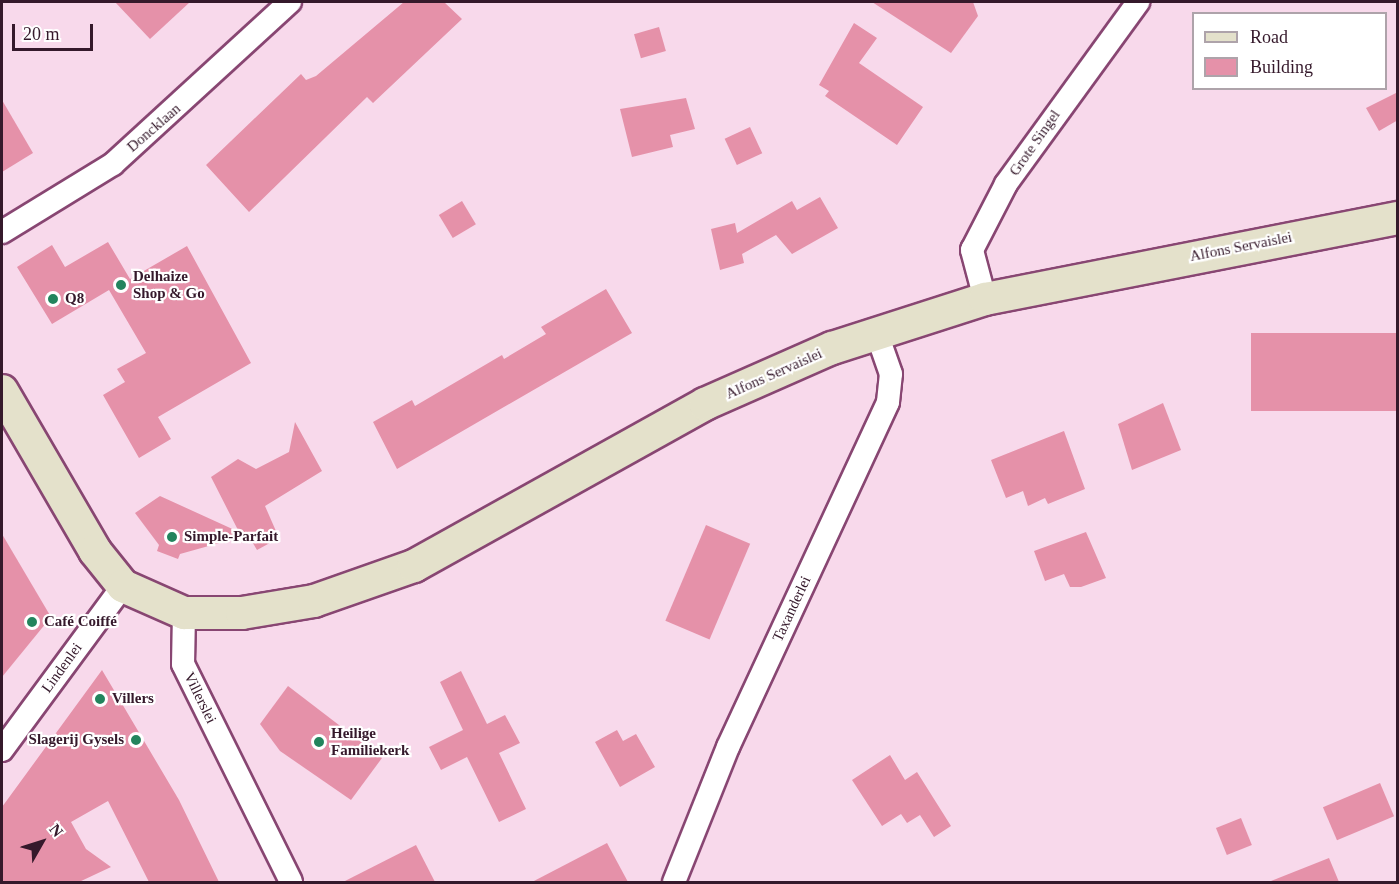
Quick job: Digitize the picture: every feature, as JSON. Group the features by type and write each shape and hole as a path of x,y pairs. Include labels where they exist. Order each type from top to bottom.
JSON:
{"street":[{"name":"Doncklaan","path":"2,232 113,164 290,2"},
{"name":"Grote Singel","path":"985,299 972,250 1006,184 1138,2"},
{"name":"Alfons Servaislei","path":"184,613 242,613 286,606 386,578 462,542 705,404 877,334 985,299 1398,218"},
{"name":"Taxanderlei","path":"675,882 728,747 888,402 891,374 877,334"},
{"path":"2,391 95,551 123,586 184,613"},
{"name":"Lindenlei","path":"2,750 123,586"},
{"name":"Villerslei","path":"184,613 183,664 291,882"}],"building":[{"path":"115,2 190,2 150,39"},
{"path":"404,2 444,2 462,19 373,103 367,97 249,212 206,165 301,74 306,80 316,76"},
{"path":"872,2 973,2 978,16 951,53"},
{"path":"854,23 877,38 859,63 923,107 897,145 825,96 829,91 819,85"},
{"path":"659,27 666,51 641,58 634,34"},
{"path":"1398,92 1398,120 1379,131 1366,108"},
{"path":"686,98 695,129 670,135 673,147 632,157 620,109"},
{"path":"2,100 33,153 2,172"},
{"path":"750,127 762,153 737,165 725,139"},
{"path":"820,197 838,228 792,254 776,235 742,254 744,263 720,270 711,229 735,223 737,233 792,201 797,210"},
{"path":"462,201 476,224 453,238 439,215"},
{"path":"108,242 130,279 187,246 251,363 158,417 171,439 139,458 103,395 125,382 117,369 146,353 109,290 52,324 17,267 52,245 65,267"},
{"path":"606,289 632,333 397,469 373,422 412,400 415,406 502,355 504,359 546,334 541,327"},
{"path":"1251,333 1398,333 1398,411 1251,411"},
{"path":"1163,403 1181,450 1132,470 1118,424"},
{"path":"295,422 322,471 265,506 279,538 257,550 248,535 180,554 178,559 157,551 159,545 135,513 160,496 239,532 211,477 238,459 256,469 289,452"},
{"path":"1064,431 1085,489 1048,504 1045,498 1028,506 1023,491 1006,498 991,460"},
{"path":"706,525 750,544 710,639 665,621"},
{"path":"1086,532 1106,578 1081,587 1070,587 1064,574 1045,581 1034,551"},
{"path":"2,534 51,617 2,677"},
{"path":"102,670 179,800 219,882 149,882 108,801 71,822 86,849 111,867 79,882 2,882 2,807"},
{"path":"461,671 487,724 505,715 520,743 499,753 526,809 499,822 467,757 441,770 429,747 463,730 440,682"},
{"name":"Heilige Familiekerk","path":"288,686 382,758 351,800 280,751 260,724"},
{"path":"617,730 623,741 636,734 655,767 620,787 595,742"},
{"path":"890,755 905,780 917,772 951,826 934,837 920,815 907,823 901,814 882,826 852,780"},
{"path":"1380,783 1394,816 1337,840 1323,807"},
{"path":"1241,818 1252,845 1227,855 1216,828"},
{"path":"607,843 628,882 532,882"},
{"path":"416,845 435,882 343,882"},
{"path":"1329,858 1339,882 1271,882 1271,881"}],"place":[{"name":"Delhaize Shop & Go","path":"121,285"},
{"name":"Q8","path":"53,299"},
{"name":"Simple-Parfait","path":"172,537"},
{"name":"Café Coiffé","path":"32,622"},
{"name":"Villers","path":"100,699"},
{"name":"Slagerij Gysels","path":"136,740"},
{"name":"Heilige Familiekerk","path":"319,742"}]}
